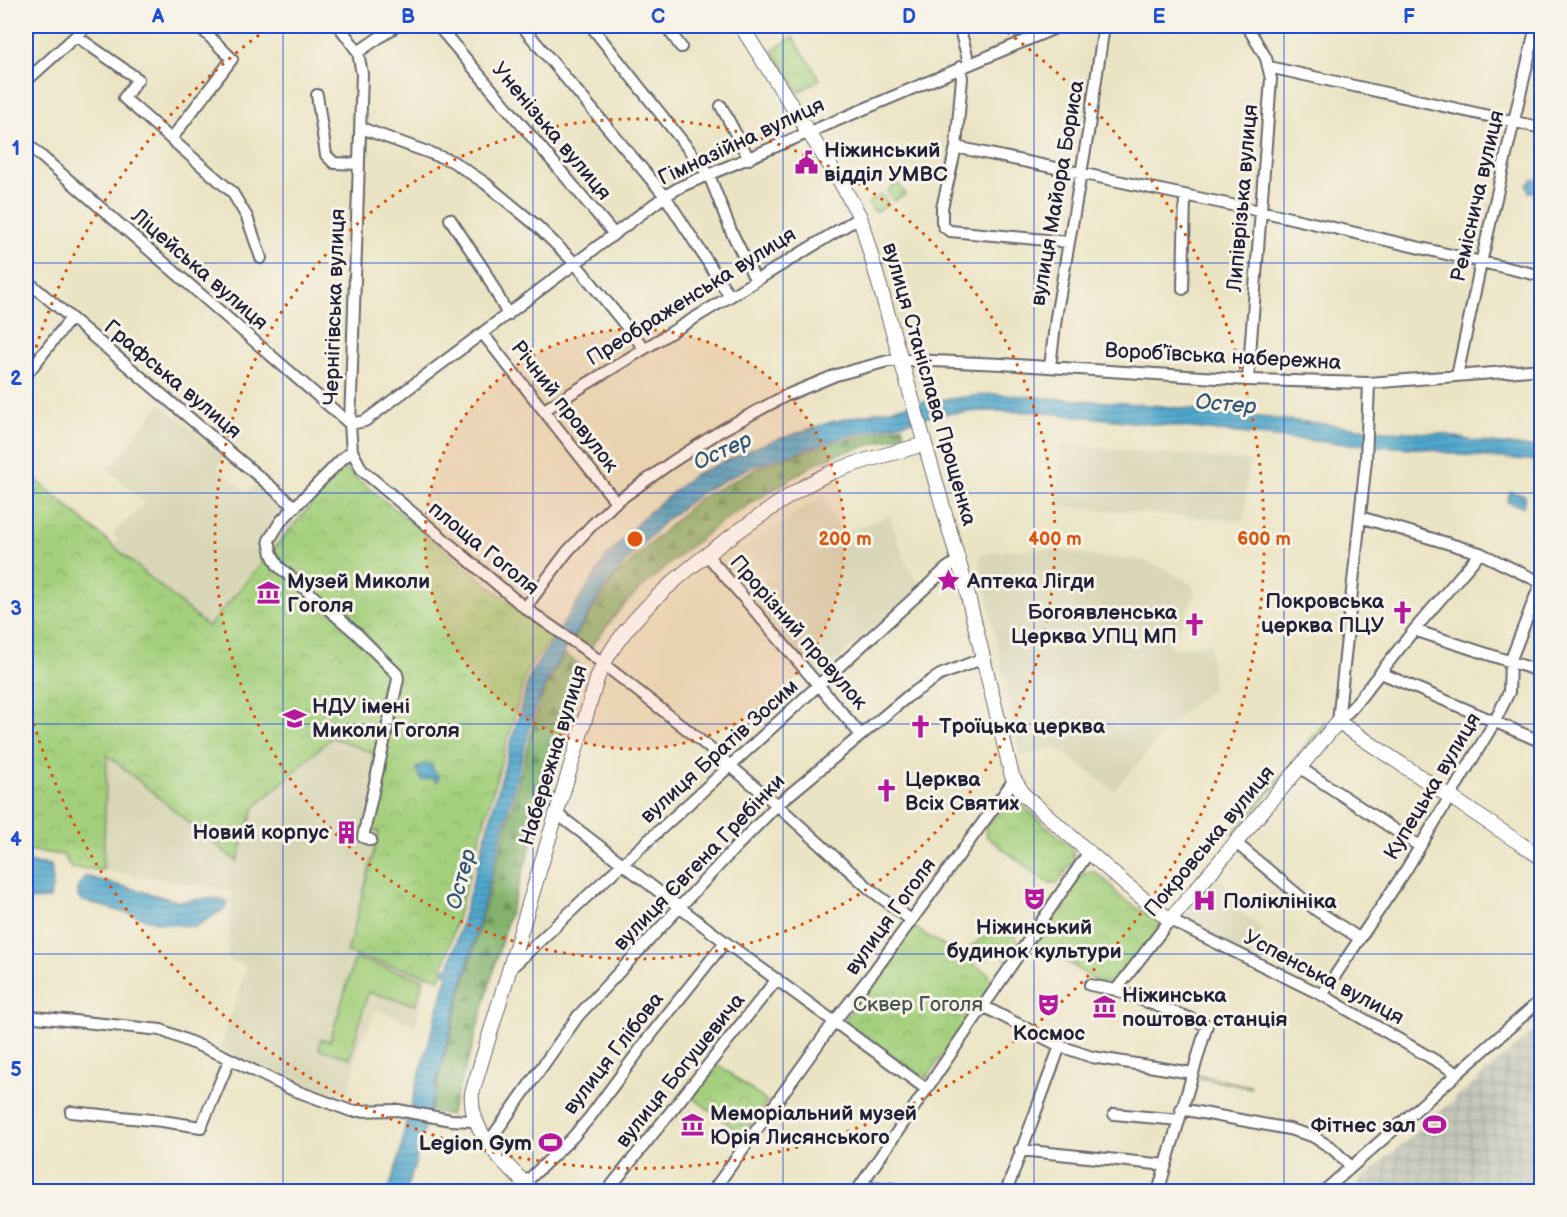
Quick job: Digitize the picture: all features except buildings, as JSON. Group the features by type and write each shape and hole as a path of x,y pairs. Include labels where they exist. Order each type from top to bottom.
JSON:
{"main road":[{"name":"вулиця Станіслава Прощенка","path":"741,26 808,130 860,217 958,561 1014,780"},
{"name":"Набережна вулиця","path":"529,1187 485,1139 474,1121 471,1109 472,1093 602,664 618,639 634,621 707,555 747,524 815,480 846,467 924,444"},
{"name":"Покровська вулиця","path":"1170,920 1338,722"},
{"path":"1338,722 1542,858"},
{"path":"1014,780 1024,795 1170,920"}],"street":[{"path":"26,81 87,26"},
{"path":"172,138 232,59 199,26"},
{"name":"Чернігівська вулиця","path":"339,26 358,51 362,74 350,424 352,451"},
{"path":"358,51 396,26"},
{"name":"Уненізька вулиця","path":"438,26 614,234"},
{"path":"522,26 665,196 729,295"},
{"path":"591,26 709,175 731,231 755,279"},
{"path":"666,26 681,47"},
{"path":"959,26 964,65 956,147 942,208 944,227 950,231 1068,242"},
{"name":"Гімназійна вулиця","path":"350,424 365,421 665,196 682,186 749,159 808,130 1060,26"},
{"name":"вулиця Майора Бориса","path":"1050,367 1056,317 1104,26"},
{"name":"Липіврізька вулиця","path":"1247,26 1262,50 1271,79 1248,380"},
{"name":"Реміснича вулиця","path":"1457,376 1536,26"},
{"path":"76,36 138,79 124,98 232,192 247,216 261,258"},
{"path":"1269,67 1542,128"},
{"path":"317,95 326,155 334,163 359,164"},
{"path":"721,105 749,159"},
{"path":"361,128 452,161 470,171 537,226 575,263 644,348"},
{"name":"Ліцейська вулиця","path":"26,143 350,424"},
{"path":"956,147 1260,211 1542,276"},
{"path":"1183,289 1185,196"},
{"name":"Преображенська вулиця","path":"544,410 755,279 860,217"},
{"path":"450,219 484,270 508,315"},
{"name":"Графська вулиця","path":"26,280 295,507"},
{"path":"26,375 71,318"},
{"name":"Річний провулок","path":"483,334 616,502"},
{"path":"525,608 567,552 616,502 705,441 785,396 836,375 888,361 902,360"},
{"name":"Воробʼївська набережна","path":"902,360 1248,380 1369,383 1542,369"},
{"path":"1338,722 1366,460 1369,383"},
{"path":"352,451 285,516 269,540 278,566 356,633 397,674 398,679 363,837 371,840"},
{"name":"площа Гоголя","path":"352,451 362,470 369,477 525,608 584,649 731,766 871,890 911,920"},
{"path":"1360,517 1480,553 1541,582"},
{"name":"Покровська вулиця","path":"1338,722 1480,553"},
{"name":"Прорізний провулок","path":"707,555 861,735"},
{"name":"вулиця Братів Зосим","path":"508,972 584,899 947,568 958,561"},
{"name":"Купецька вулиця","path":"1322,995 1406,870 1494,723 1509,692 1510,662 1541,582"},
{"path":"1414,630 1542,672"},
{"name":"вулиця Євгена Гребінки","path":"485,1139 578,1016 777,805 907,697 940,675 984,658"},
{"path":"1381,673 1542,742"},
{"path":"1299,767 1419,846"},
{"name":"вулиця Гоголя","path":"712,1191 1014,780"},
{"path":"556,813 725,942 925,1088"},
{"path":"1236,843 1316,910 1359,938"},
{"path":"858,1189 925,1088 1089,852"},
{"name":"Покровська вулиця","path":"1116,990 1170,920"},
{"name":"Успенська вулиця","path":"1170,920 1322,995 1457,1073"},
{"name":"вулиця Глібова","path":"529,1187 590,1117 650,1036 725,942"},
{"name":"вулиця Богушевича","path":"612,1185 777,980"},
{"path":"1090,985 1116,990 1207,1025 1158,1191"},
{"path":"1329,1190 1351,1167 1542,999"},
{"path":"983,1006 1059,1046 1103,1060 1192,1073"},
{"path":"26,1016 161,1030 230,1059 291,1089 342,1108 363,1111 398,1110 451,1120 474,1121"},
{"path":"1006,1191 1059,1046"},
{"path":"71,1112 201,1127 230,1059"},
{"path":"1114,1114 1180,1114 1289,1129 1312,1136 1332,1148 1351,1167"},
{"path":"1020,1150 1166,1165"},
{"path":"858,1189 927,1191"}],"shaded area":[{"name":"НДУ імені Миколи Гоголя","path":"161,404 224,457 218,467 247,492 255,485 385,596 429,972 415,1025 377,1010 359,1046 348,1093 319,1090 276,1074 220,1048 247,966 227,959 232,891 68,864 40,769 99,562 118,541 113,534 145,503 108,469"},
{"path":"1061,445 1249,461 1244,521 1056,506"},
{"path":"824,494 841,534 889,516 909,570 921,586 818,676 747,594 770,577 748,546"},
{"path":"1011,550 1058,550 1143,561 1163,568 1192,585 1196,594 1173,639 1170,639 1169,646 1177,648 1210,643 1212,691 1193,703 1114,791 1055,747 1021,757 979,558 980,554"},
{"path":"1217,876 1235,893 1239,911 1263,929 1249,957 1185,921 1184,916"},
{"path":"1541,1025 1541,1191 1349,1190"}],"green space":[{"path":"793,37 820,79 799,92 772,50"},
{"path":"898,183 905,194 894,201 887,191"},
{"path":"882,194 889,205 875,212 868,203"},
{"path":"902,426 905,435 841,453 816,463 723,521 638,591 621,608 588,651 573,640 616,576 698,499 761,466 832,443"},
{"path":"343,467 552,637 527,671 440,979 347,953 379,832 369,828 386,761 377,755 332,737 254,808 237,862 107,755 103,870 71,868 63,855 26,850 26,471 208,627"},
{"path":"565,654 578,663 583,671 575,706 572,708 573,711 450,1115 430,1111 540,701"},
{"path":"1325,722 1328,724 1292,766 1290,764"},
{"path":"1282,774 1284,776 1235,834 1233,832"},
{"path":"1010,798 1020,803 1072,848 1074,860 1057,883 1048,883 987,837 985,828"},
{"path":"1093,871 1109,883 1118,895 1162,925 1122,975 1112,983 1098,982 1037,943 1041,933 1080,877"},
{"name":"Сквер Гоголя","path":"912,926 989,974 988,976 994,981 926,1079 844,1021"},
{"path":"1005,927 1013,929 1018,944 1005,959 995,944 988,948 987,951 990,953 985,961 967,950 990,932"},
{"path":"355,958 423,979 416,1005 368,992 350,1058 319,1049 321,1039 330,1041"},
{"path":"719,1065 767,1102 743,1135 692,1097"},
{"path":"1199,1075 1251,1086 1251,1088 1199,1078"}],"water":[{"path":"1533,179 1541,180 1541,193 1529,192 1527,185"},
{"name":"Остер","path":"991,394 1152,405 1386,431 1445,434 1472,441 1541,448 1541,461 1460,455 1428,449 1334,443 1039,412 981,411 940,414 840,438 748,468 702,492 664,522 622,566 603,591 551,673 536,706 416,1161 406,1191 388,1192 448,974 444,972 445,968 449,968 531,673 606,558 643,517 694,475 761,445 831,422 922,402"},
{"path":"1510,492 1525,495 1523,507 1507,502"},
{"path":"424,764 432,765 439,777 437,782 432,778 421,780 416,768"},
{"path":"26,862 51,865 53,882 50,899 26,900"},
{"path":"85,876 177,901 209,898 228,902 226,908 195,927 161,923 78,898 78,887"}],"place":[{"name":"Ніжинський відділ УМВС","path":"806,162"},
{"name":"Аптека Лігди","path":"949,581"},
{"name":"Музей Миколи Гоголя","path":"269,593"},
{"name":"Покровська церква ПЦУ","path":"1402,613"},
{"name":"Богоявленська Церква УПЦ МП","path":"1195,624"},
{"name":"НДУ імені Миколи Гоголя","path":"294,718"},
{"name":"Троїцька церква","path":"921,726"},
{"name":"Церква Всіх Святих","path":"887,791"},
{"name":"Новий корпус","path":"347,832"},
{"name":"Ніжинський будинок культури","path":"1034,899"},
{"name":"Поліклініка","path":"1205,901"},
{"name":"Космос","path":"1049,1005"},
{"name":"Ніжинська поштова станція","path":"1104,1007"},
{"name":"Меморіальний музей Юрія Лисянського","path":"692,1125"},
{"name":"Фітнес зал","path":"1434,1125"},
{"name":"Legion Gym","path":"550,1143"}]}
